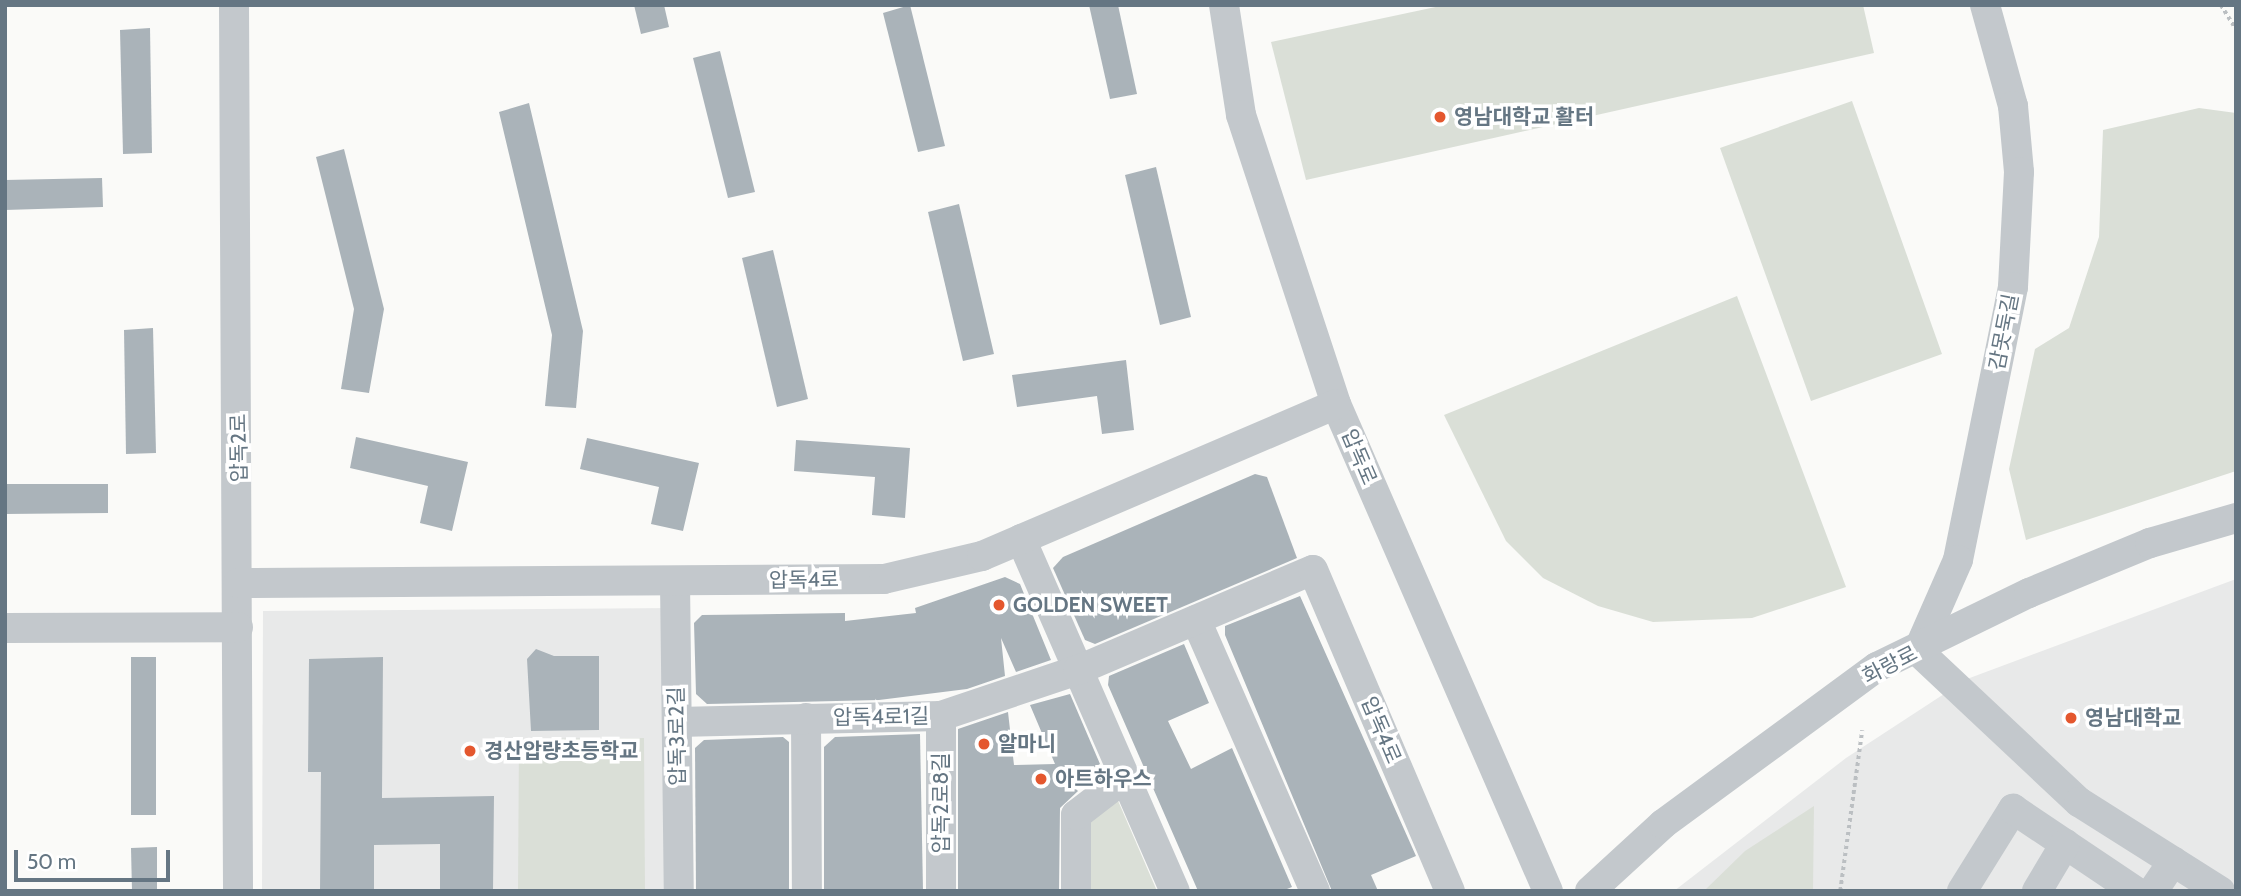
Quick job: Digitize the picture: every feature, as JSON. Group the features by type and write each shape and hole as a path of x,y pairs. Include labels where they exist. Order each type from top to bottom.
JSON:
{"street":[{"name":"압독2로","path":"234,5 238,891"},
{"name":"압독로","path":"1224,5 1241,115 1336,404 1548,891"},
{"name":"감못둑길","path":"1919,651 1958,560 2013,287 2018,159 2012,96 1985,5"},
{"name":"압독4로","path":"238,583 884,579 982,556 1336,404"},
{"name":"화랑로","path":"1590,891 1663,824 1877,667 1919,651 2029,593 2150,543 2236,518"},
{"path":"1021,539 1174,891"},
{"name":"압독4로","path":"1313,570 1450,891"},
{"name":"압독4로1길","path":"677,722 941,716 1078,670 1313,570"},
{"name":"압독3로2길","path":"674,582 679,891"},
{"path":"1196,620 1315,891"},
{"path":"5,628 238,627"},
{"path":"1919,651 2079,802 2220,891"},
{"name":"압독2로8길","path":"941,716 941,891"},
{"path":"806,718 807,891"},
{"path":"1076,891 1076,815 1095,795 1124,778"},
{"path":"1969,888 2013,809 2065,844 2117,886"},
{"path":"2037,891 2065,844"},
{"path":"2153,891 2173,861"}],"path":[{"path":"2221,5 2236,29"},
{"path":"1840,891 1862,730"}],"shaded area":[{"name":"영남대학교 활터","path":"1445,5 1863,5 1874,53 1306,180 1271,42"},
{"path":"1852,101 1942,354 1811,401 1720,148"},
{"path":"2199,108 2236,113 2236,471 2026,540 2009,469 2035,349 2069,328 2099,237 2103,130"},
{"path":"1737,296 1846,587 1752,618 1653,622 1598,606 1543,578 1506,541 1444,415"},
{"name":"영남대학교","path":"2236,579 2236,891 1674,891 1846,758 1967,679"},
{"name":"경산압량초등학교","path":"675,608 679,891 262,891 263,611"},
{"path":"644,738 645,891 518,891 519,739"},
{"path":"1116,796 1157,891 1086,891 1086,814"},
{"path":"1814,806 1813,891 1704,891 1745,851"}],"building":[{"path":"634,5 664,5 669,27 641,34"},
{"path":"910,5 945,146 918,152 883,13"},
{"path":"1089,5 1118,5 1137,94 1110,99"},
{"path":"150,28 152,153 123,154 120,30"},
{"path":"720,51 755,192 728,198 693,58"},
{"path":"529,103 583,331 576,408 545,406 552,335 499,112"},
{"path":"344,149 384,309 369,393 341,389 354,309 316,157"},
{"path":"1156,167 1191,317 1160,325 1125,175"},
{"path":"102,178 103,207 5,210 5,180"},
{"path":"959,204 994,354 963,361 928,212"},
{"path":"773,250 808,399 777,407 742,258"},
{"path":"153,328 156,453 126,454 124,330"},
{"path":"1126,360 1134,430 1102,434 1097,396 1017,407 1012,375"},
{"path":"356,437 468,462 452,531 420,523 428,486 350,468"},
{"path":"587,438 699,463 683,531 651,524 659,487 580,469"},
{"path":"796,440 910,448 905,518 872,515 875,477 794,471"},
{"path":"1255,474 1267,477 1297,558 1095,644 1085,640 1053,568 1063,557"},
{"path":"5,484 108,484 108,513 5,514"},
{"path":"1005,577 1020,584 1051,660 1016,672 1001,638 1005,676 967,689 879,700 707,704 696,694 694,623 702,615 845,613 845,621 916,613 915,608"},
{"path":"1300,596 1416,856 1371,875 1378,891 1332,891 1225,635 1225,626"},
{"path":"1184,644 1209,703 1168,721 1191,769 1232,748 1292,887 1282,891 1198,891 1108,685 1109,676"},
{"path":"536,649 554,656 599,656 599,730 531,731 527,659"},
{"path":"131,657 156,657 156,815 131,815"},
{"path":"383,657 382,798 494,796 493,891 440,891 440,844 374,845 374,891 320,891 321,772 308,772 309,659"},
{"path":"1070,694 1100,764 1069,782 1078,791 1060,808 1059,891 958,891 958,729 1008,712 1014,765 1055,764 1030,705"},
{"path":"920,734 923,891 824,891 824,747 835,737"},
{"path":"783,737 789,742 789,891 696,891 695,748 704,740"},
{"path":"157,847 157,891 132,891 131,848"}],"place":[{"name":"영남대학교 활터","path":"1440,117"},
{"name":"GOLDEN SWEET","path":"999,605"},
{"name":"영남대학교","path":"2071,718"},
{"name":"알마니","path":"984,744"},
{"name":"경산압량초등학교","path":"470,751"},
{"name":"아트하우스","path":"1041,779"}]}
